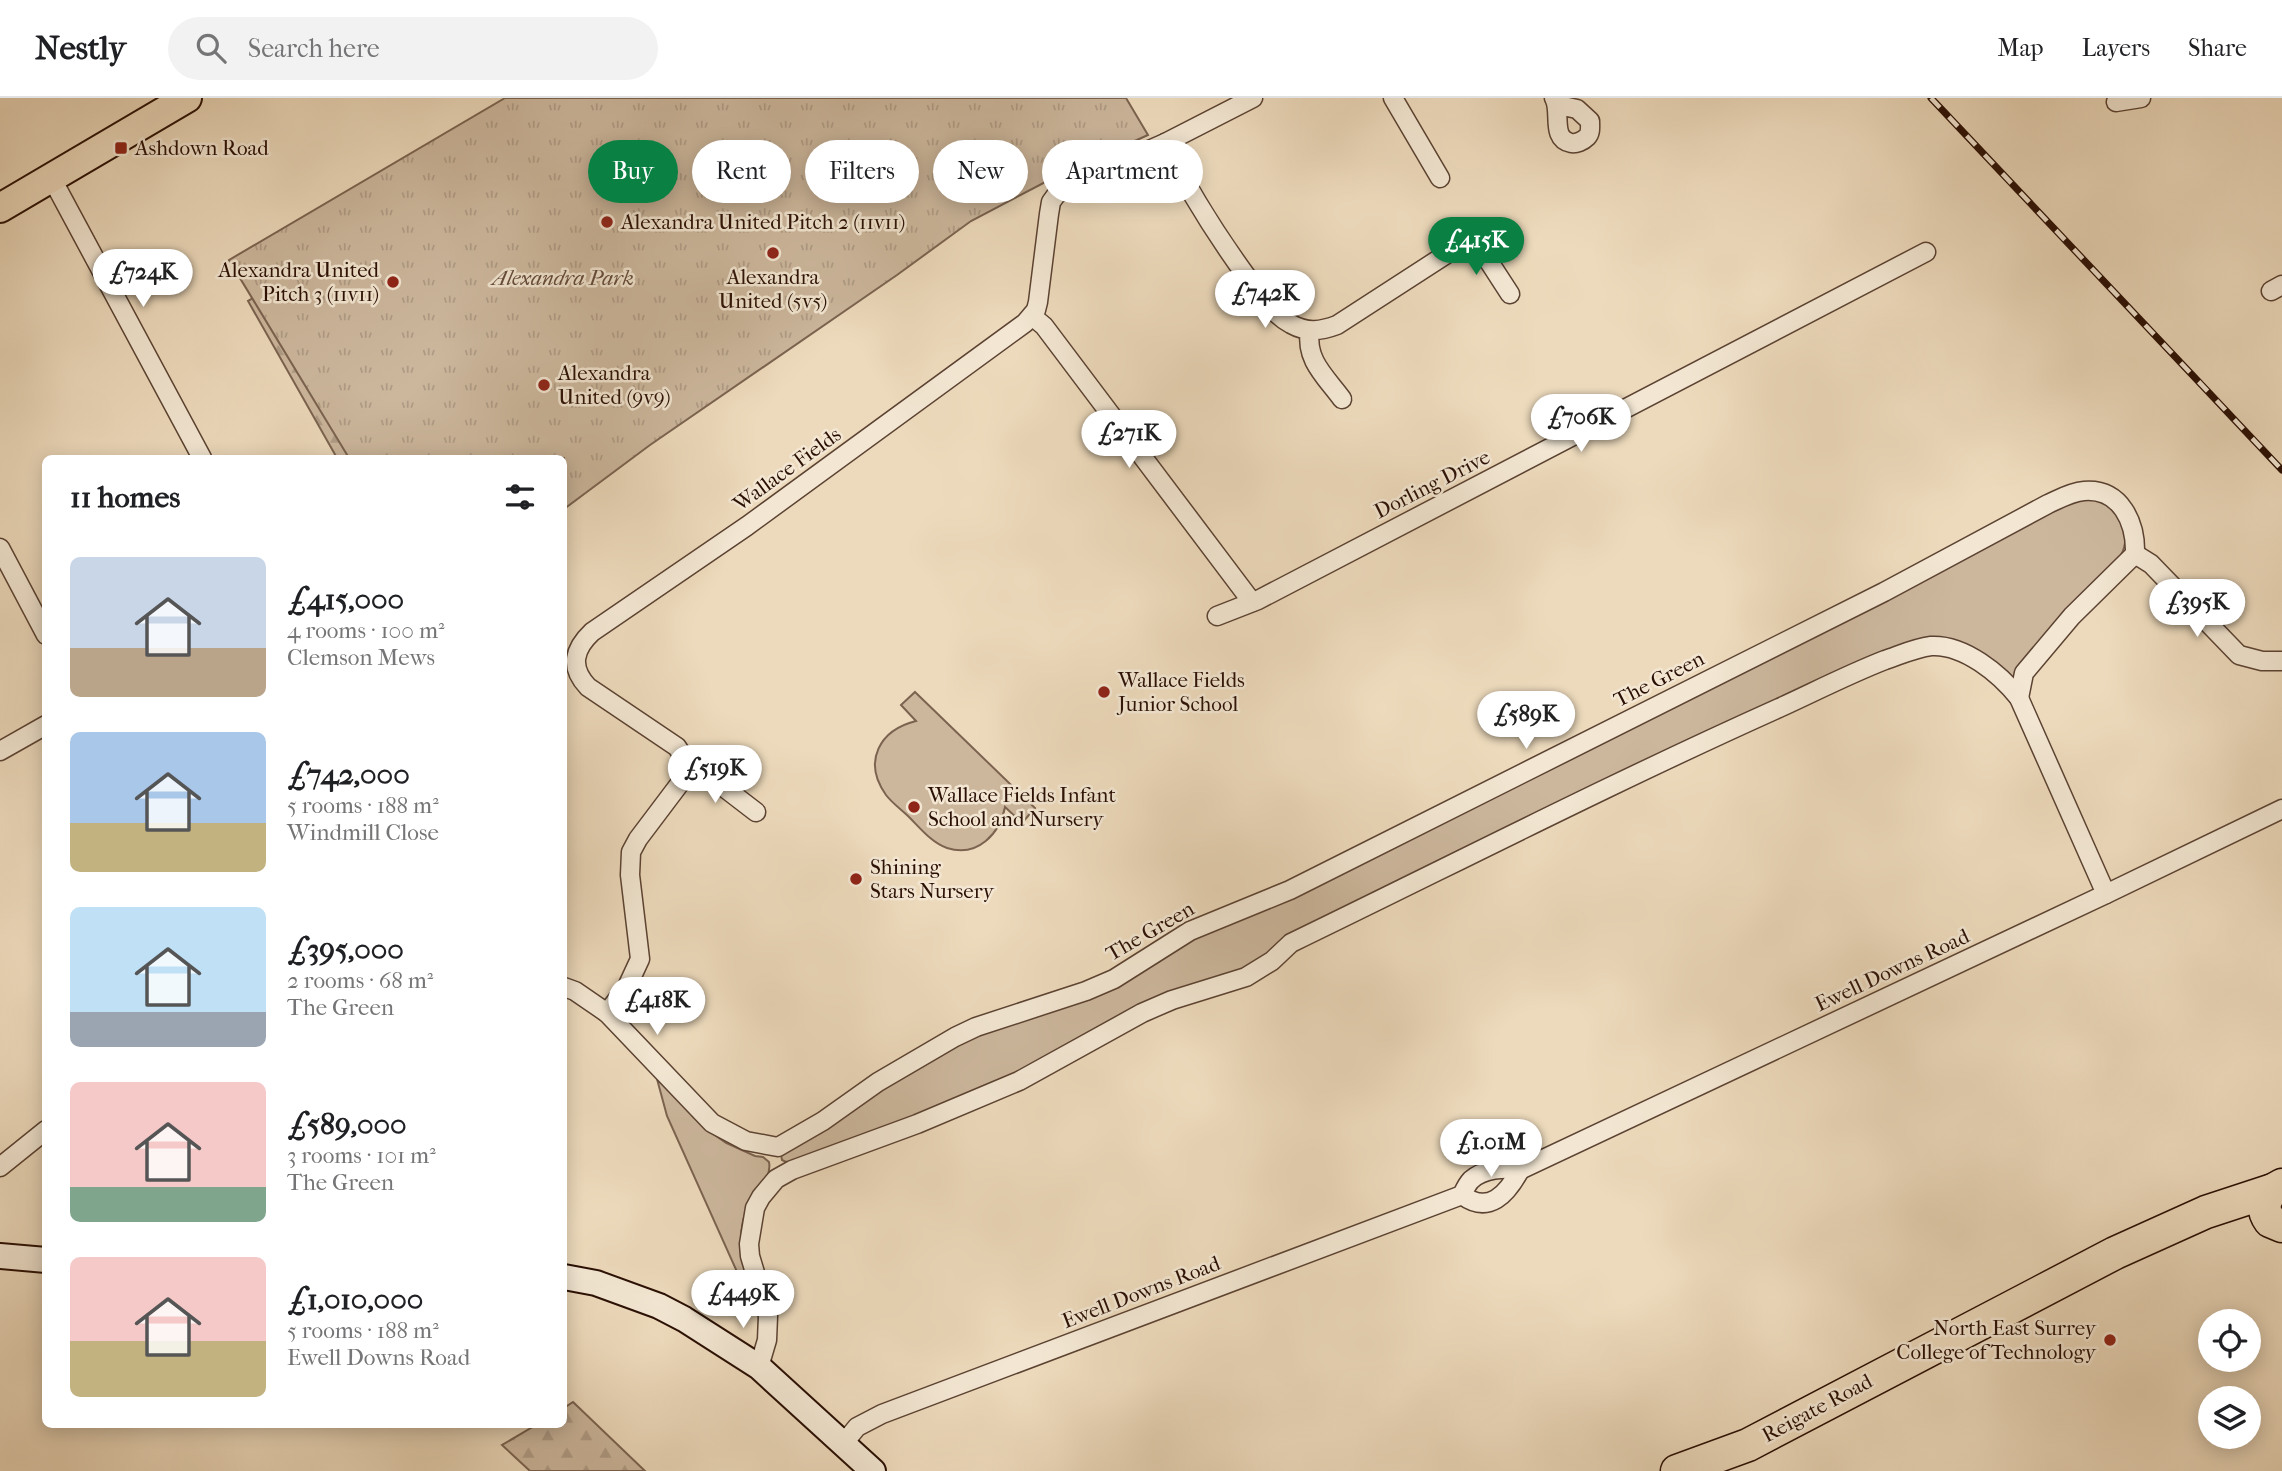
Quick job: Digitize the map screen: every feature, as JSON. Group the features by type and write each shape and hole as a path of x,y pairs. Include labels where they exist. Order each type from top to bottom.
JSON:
{"highway":[{"name":"Reigate Road","path":"1677,1471 1748,1445 2080,1270 2206,1212 2277,1199"}],"main road":[{"path":"0,208 187,98"}],"street":[{"path":"1171,140 1254,98"},
{"path":"1393,98 1440,178"},
{"path":"2116,102 2141,98"},
{"path":"51,177 200,455"},
{"path":"1053,203 1049,214 1038,302 1032,316 1044,326 1252,602"},
{"path":"1197,203 1209,225 1280,318 1293,326 1310,331 1323,331 1338,325 1474,237 1510,294"},
{"name":"Dorling Drive","path":"1217,616 1252,602 1926,252"},
{"name":"Wallace Fields","path":"756,812 700,769 687,767 677,747 588,687 570,661 580,643 592,632 747,526 1032,316"},
{"path":"1310,331 1310,356 1342,399"},
{"name":"The Green","path":"778,1147 823,1121 878,1082 956,1037 976,1027 1086,991 1114,979 1190,931 1314,878 1884,592 2070,494 2086,491 2103,493 2119,501 2129,515 2135,532 2135,554"},
{"path":"0,548 42,627"},
{"path":"2019,698 2024,673 2072,616 2135,554 2151,564 2239,655 2262,661 2282,661"},
{"path":"759,1367 767,1340 768,1316 749,1244 755,1208 776,1179 792,1170 917,1124 1019,1081 1142,1013 1172,1000 1246,977 1272,961 1291,943 1688,748 1911,650 1932,646 1948,648 1990,668 2006,681 2019,698 2106,894"},
{"path":"0,751 42,727"},
{"path":"607,1013 627,987 640,959 631,852 679,787 687,767"},
{"name":"Ewell Downs Road","path":"1462,1195 1471,1202 1490,1202 1504,1194 1520,1170 2282,809"},
{"path":"567,988 607,1013 712,1123 746,1141 778,1147 776,1179"},
{"path":"0,1167 42,1133"},
{"name":"Ewell Downs Road","path":"844,1443 858,1427 882,1414 1462,1195 1471,1181 1484,1173 1508,1168 1520,1170"},
{"path":"0,1256 42,1260"},
{"path":"567,1278 596,1283 659,1306 684,1319 759,1367 873,1471"}],"green space":[{"name":"Alexandra Park","path":"505,98 1126,98 1148,135 1137,140 1042,140 1042,184 1028,191 1028,140 933,140 933,203 1005,203 971,221 650,445 567,507 567,455 347,455 229,260"},
{"path":"273,287 367,455 335,455 248,301"},
{"path":"2087,497 2103,500 2115,510 2125,532 2124,548 2117,562 2060,616 2012,680 1926,642 1266,960 1017,1076 790,1164 782,1160 784,1151 884,1085 969,1038 1162,954 2056,507"},
{"path":"915,692 1035,808 1022,823 1005,807 998,826 986,841 968,849 947,848 926,835 886,795 879,782 875,759 884,739 903,725 916,721 901,705"},
{"path":"657,1079 712,1133 726,1143 763,1157 769,1162 764,1185 745,1214 741,1232 744,1268 756,1314 667,1116"},
{"path":"573,1402 645,1471 530,1471 502,1445 531,1428 567,1428 567,1406"}],"railway":[{"path":"1931,98 2282,470"}],"place":[{"name":"Ashdown Road","path":"121,148"},
{"name":"Alexandra United Pitch 2 (11v11)","path":"607,222"},
{"name":"Alexandra United (5v5)","path":"773,253"},
{"name":"Alexandra United Pitch 3 (11v11)","path":"393,282"},
{"name":"Alexandra United (9v9)","path":"544,385"},
{"name":"Wallace Fields Junior School","path":"1104,692"},
{"name":"Wallace Fields Infant School and Nursery","path":"914,807"},
{"name":"Shining Stars Nursery","path":"856,879"},
{"name":"North East Surrey College of Technology","path":"2110,1340"}]}
